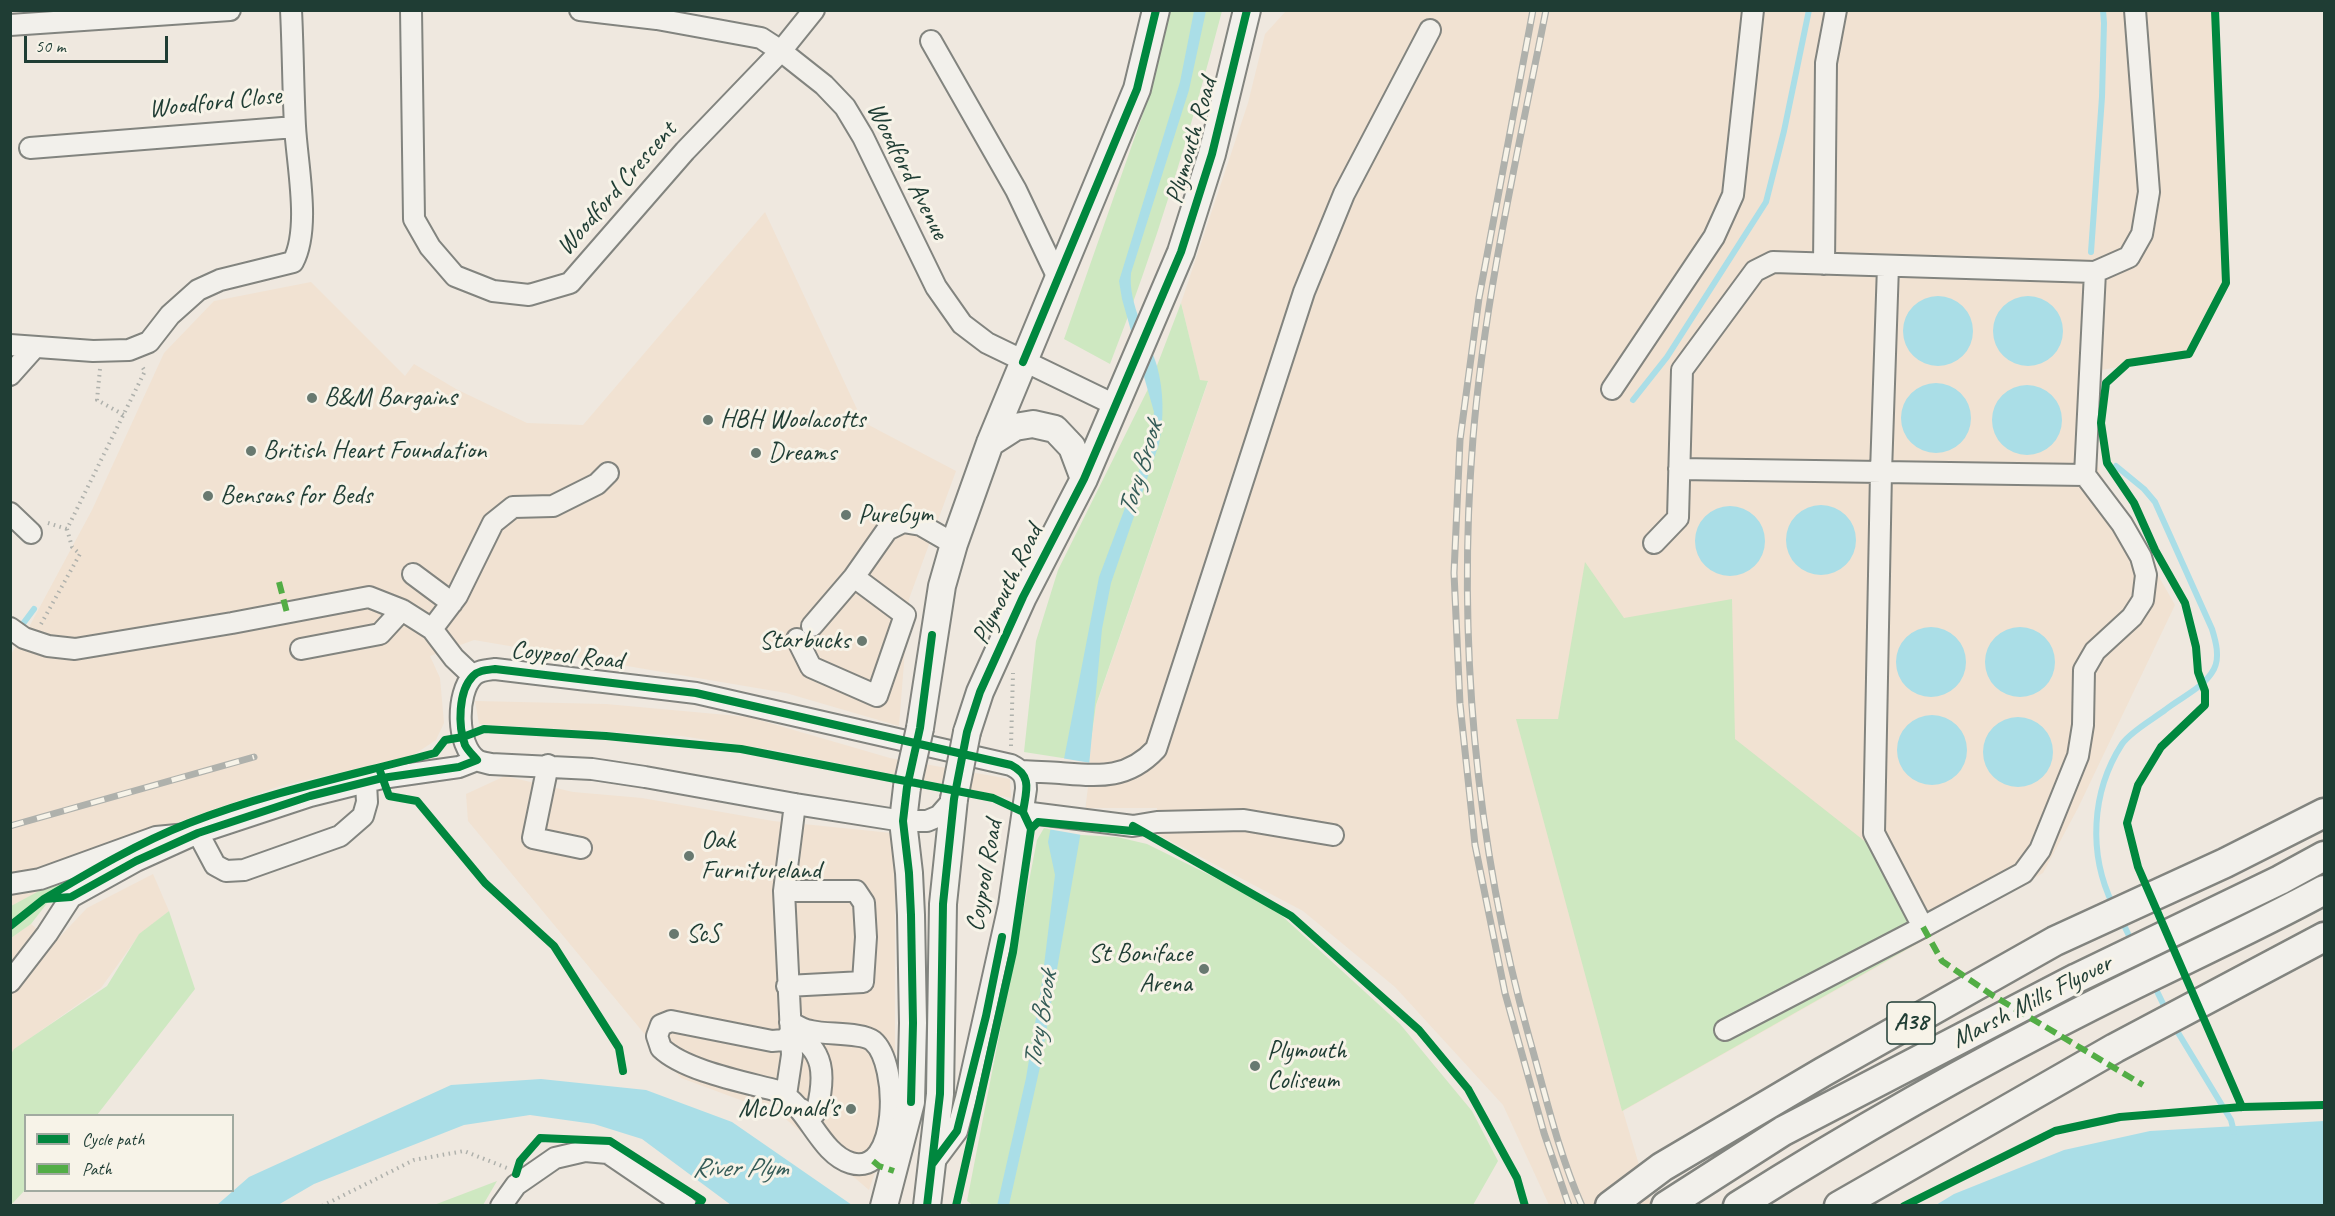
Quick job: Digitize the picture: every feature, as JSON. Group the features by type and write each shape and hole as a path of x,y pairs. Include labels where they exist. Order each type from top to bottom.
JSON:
{"highway":[{"name":"A38","path":"1610,1206 1662,1167 1823,1072 2045,947 2325,813"},
{"name":"Marsh Mills Flyover","path":"1666,1206 1783,1131 2077,978 2325,856"},
{"name":"Marsh Mills Flyover","path":"1738,1206 1818,1155 1944,1082 2325,890"},
{"path":"1839,1206 2115,1047 2325,937"}],"main road":[{"name":"Plymouth Road","path":"884,1206 911,1102 913,1023 911,915 903,821 942,586 954,544 990,443 1137,88 1156,10"},
{"name":"Plymouth Road","path":"927,1206 940,1094 942,904 954,799 967,732 980,692 1019,605 1084,479 1181,252 1212,154 1247,10"},
{"path":"990,443 1015,427 1033,424 1055,429 1072,447 1084,479"}],"street":[{"path":"10,25 230,10"},
{"name":"Woodford Close","path":"30,148 295,126 291,10"},
{"name":"Woodford Crescent","path":"411,10 414,219 430,247 455,276 493,291 529,295 570,283 685,151 781,51 814,10"},
{"name":"Woodford Avenue","path":"580,10 657,19 761,38 781,51 824,85 845,107 863,136 936,287 962,324 987,343 1115,405"},
{"path":"1241,39 1262,10"},
{"path":"1612,389 1714,237 1732,195 1753,10"},
{"path":"1824,264 1826,63 1836,10"},
{"path":"1654,543 1678,518 1682,370 1755,271 1773,262 2095,272 2128,257 2142,234 2149,192 2135,10"},
{"path":"1016,768 1090,777 1106,776 1143,762 1156,748 1304,292 1344,194 1430,30"},
{"path":"931,41 1016,190 1058,278"},
{"path":"10,345 101,351 129,350 149,342 170,315 198,290 220,280 293,262 298,251 302,226 295,126"},
{"path":"1888,266 1881,472 1874,833 1923,927"},
{"path":"1725,1030 2023,873 2040,850 2078,756 2083,725 2084,670 2095,651 2132,617 2143,600 2146,575 2140,557 2122,524 2085,475 2095,272"},
{"path":"10,375 34,347"},
{"path":"1679,469 2085,475"},
{"path":"432,629 452,603 467,577 493,522 513,507 554,506 597,484 608,473"},
{"path":"10,513 30,533"},
{"path":"854,577 905,615 877,696 811,667 804,633 854,577 887,530 903,522 921,525 954,544"},
{"path":"414,574 452,603"},
{"path":"17,633 48,646 75,649 369,597 402,610 432,629 454,658 473,676"},
{"path":"300,649 380,634 402,610"},
{"name":"Coypool Road","path":"933,1163 957,1131 1009,905 1026,780 1016,768 696,693 620,682 495,669 482,670 473,676 464,690 461,727 466,748 477,760 491,764 548,765 592,769 903,821 927,821 939,816 954,799"},
{"name":"Coypool Road","path":"10,982 47,934 71,897 136,861 198,833 310,796 382,778 459,767 477,760"},
{"path":"548,765 532,838 581,848"},
{"path":"10,884 50,876 156,837 198,833 214,865 226,871 244,870 340,836 363,816 367,802 366,783"},
{"path":"786,1095 792,1055 784,891 795,804"},
{"path":"1023,812 1133,826 1157,822 1244,820 1333,835"},
{"path":"784,891 856,891 864,903 866,938 863,982 787,986"},
{"path":"671,1021 772,1041 784,1040 790,1027 811,1032 864,1036 875,1043 881,1052 888,1069 891,1088 890,1118 882,1145 874,1160 868,1164 859,1165 839,1157 829,1148 801,1109 778,1090 707,1071 683,1062 661,1048 657,1036 662,1025 671,1021"},
{"path":"790,1027 813,1046 819,1057 817,1110 814,1114 801,1109"},
{"path":"501,1206 516,1185 555,1158 585,1151 608,1153 686,1206"}],"path":[{"path":"52,604 80,554 72,547 67,529 145,371 129,350"},
{"path":"101,351 97,400 124,415"},
{"path":"1013,672 1016,768"},
{"path":"322,1206 414,1160 464,1151 504,1166 522,1180"}],"shaded area":[{"path":"1286,11 2215,11 2226,283 2189,354 2096,371 2093,450 2100,473 2175,605 2078,808 2043,873 1623,1111 1651,1205 1549,1205 1503,1105 1395,987 1303,911 1157,834 1157,808 1085,808 1088,762 1096,706 1208,382 1200,381 1181,303 1248,103 1265,34"},
{"path":"765,212 863,422 956,471 909,599 899,726 786,693 474,640 430,656 440,678 444,723 436,740 412,756 280,786 175,823 11,906 11,654 29,627 92,510 164,353 214,301 311,282 405,376 414,364 456,389 527,423 583,425"},
{"path":"475,701 606,704 749,717 890,758 1010,779 1011,798 774,750 681,736 479,724"},
{"path":"505,776 573,792 642,798 773,821 892,833 895,890 895,1114 869,1190 781,1115 681,1078 468,821 466,794"},
{"path":"153,874 169,911 139,935 101,988 11,1054 11,938 31,924 54,943 87,908"}],"green space":[{"path":"1168,11 1222,11 1171,189 1110,364 1064,339 1146,105"},
{"path":"1181,303 1200,380 1208,381 1096,705 1088,762 1024,752 1036,641 1058,570 1148,389"},
{"path":"1585,562 1624,618 1732,599 1735,739 1867,843 1918,943 1622,1111 1516,719 1558,719"},
{"name":"St Boniface Arena","path":"1044,828 1082,835 1117,837 1147,844 1234,887 1281,915 1400,1024 1472,1111 1498,1161 1473,1205 974,1206 967,1201 1037,840"},
{"path":"69,875 31,924 11,938 11,906"},
{"path":"169,911 195,989 98,1114 24,1114 24,1191 11,1205 11,1054 14,1049 107,986 139,934"},
{"path":"497,1181 483,1205 434,1205"}],"water":[{"name":"Tory Brook","path":"1194,11 1206,11 1189,90 1131,273 1136,308 1157,366 1161,386 1163,405 1161,434 1111,583 1102,629 1085,808 1040,1067 1009,1205 997,1206 1026,1078 1042,982 1055,875 1048,842 1099,577 1149,444 1154,412 1119,281 1180,82"},
{"path":"1945,296 1958,302 1967,311 1971,317 1973,331 1971,345 1963,356 1952,364 1931,366 1913,356 1905,345 1903,324 1913,306 1924,298"},
{"path":"2035,296 2048,302 2057,311 2061,317 2063,331 2061,345 2053,356 2042,364 2021,366 2003,356 1995,345 1993,324 2003,306 2014,298"},
{"path":"1929,383 1943,383 1956,389 1965,398 1971,411 1969,431 1961,443 1943,453 1929,453 1916,447 1907,438 1901,425 1901,411 1907,398 1916,389"},
{"path":"2034,385 2047,391 2056,400 2060,406 2062,420 2060,434 2052,445 2041,453 2020,455 2002,445 1994,434 1992,413 2002,395 2013,387"},
{"path":"1814,505 1828,505 1841,511 1850,520 1856,533 1854,553 1846,565 1828,575 1814,575 1801,569 1792,560 1786,547 1786,533 1792,520 1801,511"},
{"path":"1723,506 1737,506 1750,512 1759,521 1765,534 1763,554 1755,566 1737,576 1723,576 1710,570 1701,561 1695,548 1695,534 1701,521 1710,512"},
{"path":"1938,627 1951,633 1960,642 1964,648 1966,662 1964,676 1956,687 1945,695 1924,697 1906,687 1898,676 1896,655 1906,637 1917,629"},
{"path":"2027,627 2040,633 2049,642 2053,648 2055,662 2053,676 2045,687 2034,695 2013,697 1995,687 1987,676 1985,655 1995,637 2006,629"},
{"path":"1925,715 1939,715 1952,721 1961,730 1967,743 1965,763 1957,775 1939,785 1925,785 1912,779 1903,770 1897,757 1897,743 1903,730 1912,721"},
{"path":"2011,717 2025,717 2038,723 2047,732 2053,745 2051,765 2043,777 2025,787 2011,787 1998,781 1989,772 1983,759 1983,745 1989,732 1998,723"},
{"name":"River Plym","path":"541,1079 646,1090 732,1122 852,1205 731,1205 642,1139 594,1124 530,1115 464,1125 314,1184 278,1205 217,1205 249,1177 451,1085"},
{"path":"2324,1121 2324,1205 1936,1205 1954,1194 2064,1150 2150,1131"}],"pier":[{"path":"1061,758 1091,763 1082,835 1048,829"}],"waterway":[{"path":"1633,400 1667,357 1766,202 1784,131 1809,10"},
{"path":"2091,252 2102,97 2103,10"},
{"path":"2113,905 2105,885 2097,844 2096,823 2104,782 2122,744 2130,735 2204,682 2214,669 2217,654 2212,629 2155,502 2144,489 2116,466"},
{"path":"10,641 34,609"},
{"path":"2121,919 2132,942"},
{"path":"2153,983 2167,1012"},
{"path":"2174,1026 2231,1120 2234,1132"}],"railway":[{"path":"1533,10 1479,298 1460,440 1454,573 1460,704 1475,845 1505,993 1544,1133 1569,1206"},
{"path":"1546,10 1494,277 1478,384 1469,513 1467,588 1469,664 1483,815 1510,964 1552,1122 1582,1206"},
{"path":"10,826 254,757"}],"marked path":[{"path":"279,582 287,613"},
{"path":"1923,927 1942,961 1992,995 2143,1085"},
{"path":"873,1161 879,1166 894,1171"}],"cycle path":[{"path":"1023,362 1137,89 1156,10"},
{"path":"927,1206 940,1094 943,904 954,799 967,732 980,692 1023,597 1084,479 1181,252 1212,154 1247,10"},
{"path":"2215,10 2226,283 2189,354 2128,363 2106,383 2101,423 2107,463 2134,503 2155,550 2185,603 2196,647 2198,672 2205,691 2205,705 2161,747 2138,785 2127,823 2138,867 2242,1107"},
{"path":"911,1102 913,1023 911,915 903,821 907,787 920,728 932,635"},
{"path":"477,760 466,747 463,737 460,719 462,699 468,682 475,674 495,669 696,693 1011,765 1018,769 1025,779 1023,812"},
{"path":"44,899 133,848 189,823 280,793 435,753 445,740 463,737 484,729 606,736 741,749 993,798 1023,812 1031,829 1013,952 956,1206"},
{"path":"10,926 44,899 71,897 136,861 198,833 310,796 382,778 459,767 477,760"},
{"path":"380,771 389,796 417,801 485,883 554,946 619,1048 623,1071"},
{"path":"1031,829 1038,822 1143,832"},
{"path":"1133,826 1291,916 1419,1030 1468,1089 1517,1178 1525,1206"},
{"path":"933,1163 957,1131 986,1016 1002,937"},
{"path":"1904,1206 2055,1131 2120,1117 2242,1107 2324,1105"},
{"path":"516,1174 520,1161 540,1138 610,1141 702,1200 698,1206"}],"place":[{"name":"B&M Bargains","path":"312,398"},
{"name":"HBH Woolacotts","path":"708,420"},
{"name":"British Heart Foundation","path":"251,451"},
{"name":"Dreams","path":"756,453"},
{"name":"Bensons for Beds","path":"208,496"},
{"name":"PureGym","path":"846,515"},
{"name":"Starbucks","path":"862,641"},
{"name":"Oak Furnitureland","path":"689,856"},
{"name":"ScS","path":"674,934"},
{"name":"St Boniface Arena","path":"1204,969"},
{"name":"Plymouth Coliseum","path":"1255,1066"},
{"name":"McDonald's","path":"851,1109"}]}
